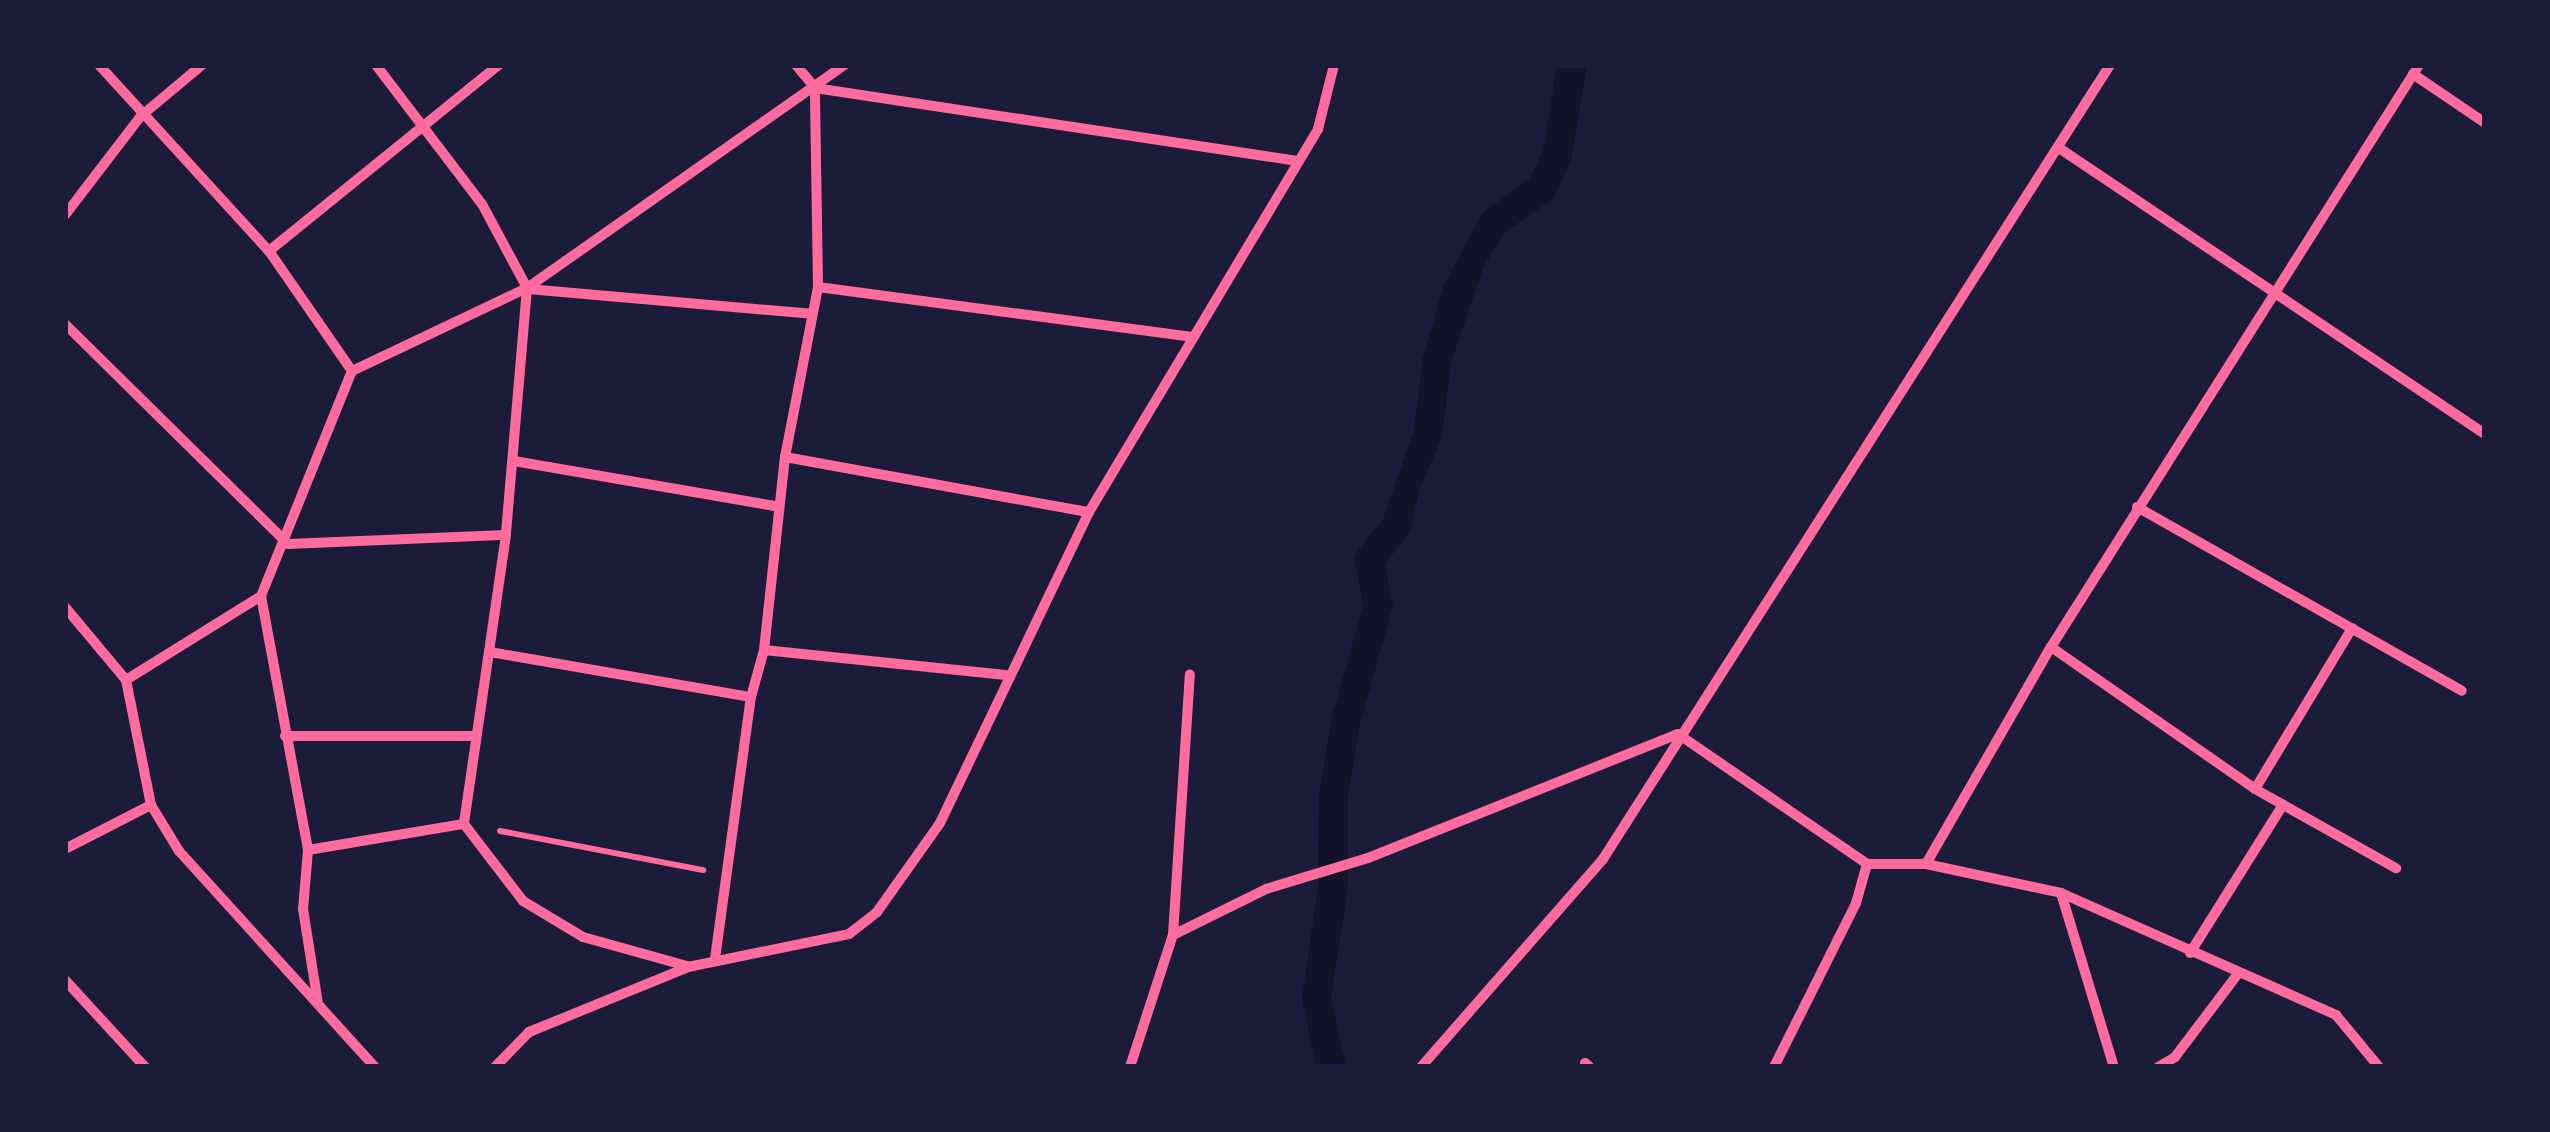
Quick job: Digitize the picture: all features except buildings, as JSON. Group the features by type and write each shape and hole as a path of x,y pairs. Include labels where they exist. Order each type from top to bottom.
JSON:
{"street":[{"path":"98,65 269,251 352,371"},
{"path":"65,215 142,116 202,65"},
{"path":"376,65 482,204 527,288 506,535 490,652 472,736 464,824 523,901 583,937 688,967"},
{"path":"269,251 499,65"},
{"path":"715,960 750,698 764,650 785,457 818,287 815,88 796,65"},
{"path":"126,680 262,596 288,544 352,371 527,288 844,65"},
{"path":"494,1067 528,1032 688,967 849,934 877,912 940,823 1006,675 1089,512 1318,129 1334,65"},
{"path":"1421,1067 1603,859 1678,734 2110,65"},
{"path":"1926,864 2050,647 2271,290 2416,70 2485,123"},
{"path":"815,88 1298,161"},
{"path":"2059,148 2485,434"},
{"path":"818,287 1194,337"},
{"path":"527,288 812,314"},
{"path":"65,324 288,544 506,535"},
{"path":"785,457 1089,512"},
{"path":"514,461 779,507"},
{"path":"2137,507 2462,691"},
{"path":"262,596 308,850 303,909 318,1007"},
{"path":"65,608 126,680 151,805 222,905 376,1067"},
{"path":"65,630 78,624"},
{"path":"2255,789 2352,628"},
{"path":"2050,647 2255,789 2396,868"},
{"path":"764,650 1006,675"},
{"path":"490,652 750,698"},
{"path":"1130,1067 1174,936 1190,676"},
{"path":"1174,936 1266,889 1368,858 1678,734"},
{"path":"1678,734 1866,864 1926,864 2061,893 2238,975 2336,1015 2379,1067"},
{"path":"285,736 472,736"},
{"path":"65,849 151,805"},
{"path":"2190,953 2283,805"},
{"path":"308,850 464,824"},
{"path":"1774,1067 1856,903 1866,864"},
{"path":"2061,893 2114,1067"},
{"path":"2158,1067 2175,1056 2238,975"},
{"path":"65,980 145,1067"}],"path":[{"path":"464,824 729,875"}],"shaded area":[{"path":"1557,65 1587,65 1571,159 1554,198 1504,233 1483,268 1451,363 1442,438 1420,487 1410,531 1385,564 1393,606 1360,724 1348,796 1348,888 1331,998 1346,1067 1316,1067 1302,999 1318,886 1319,794 1332,717 1363,605 1354,556 1383,519 1414,430 1423,358 1443,287 1483,212 1530,178 1543,150"}]}
